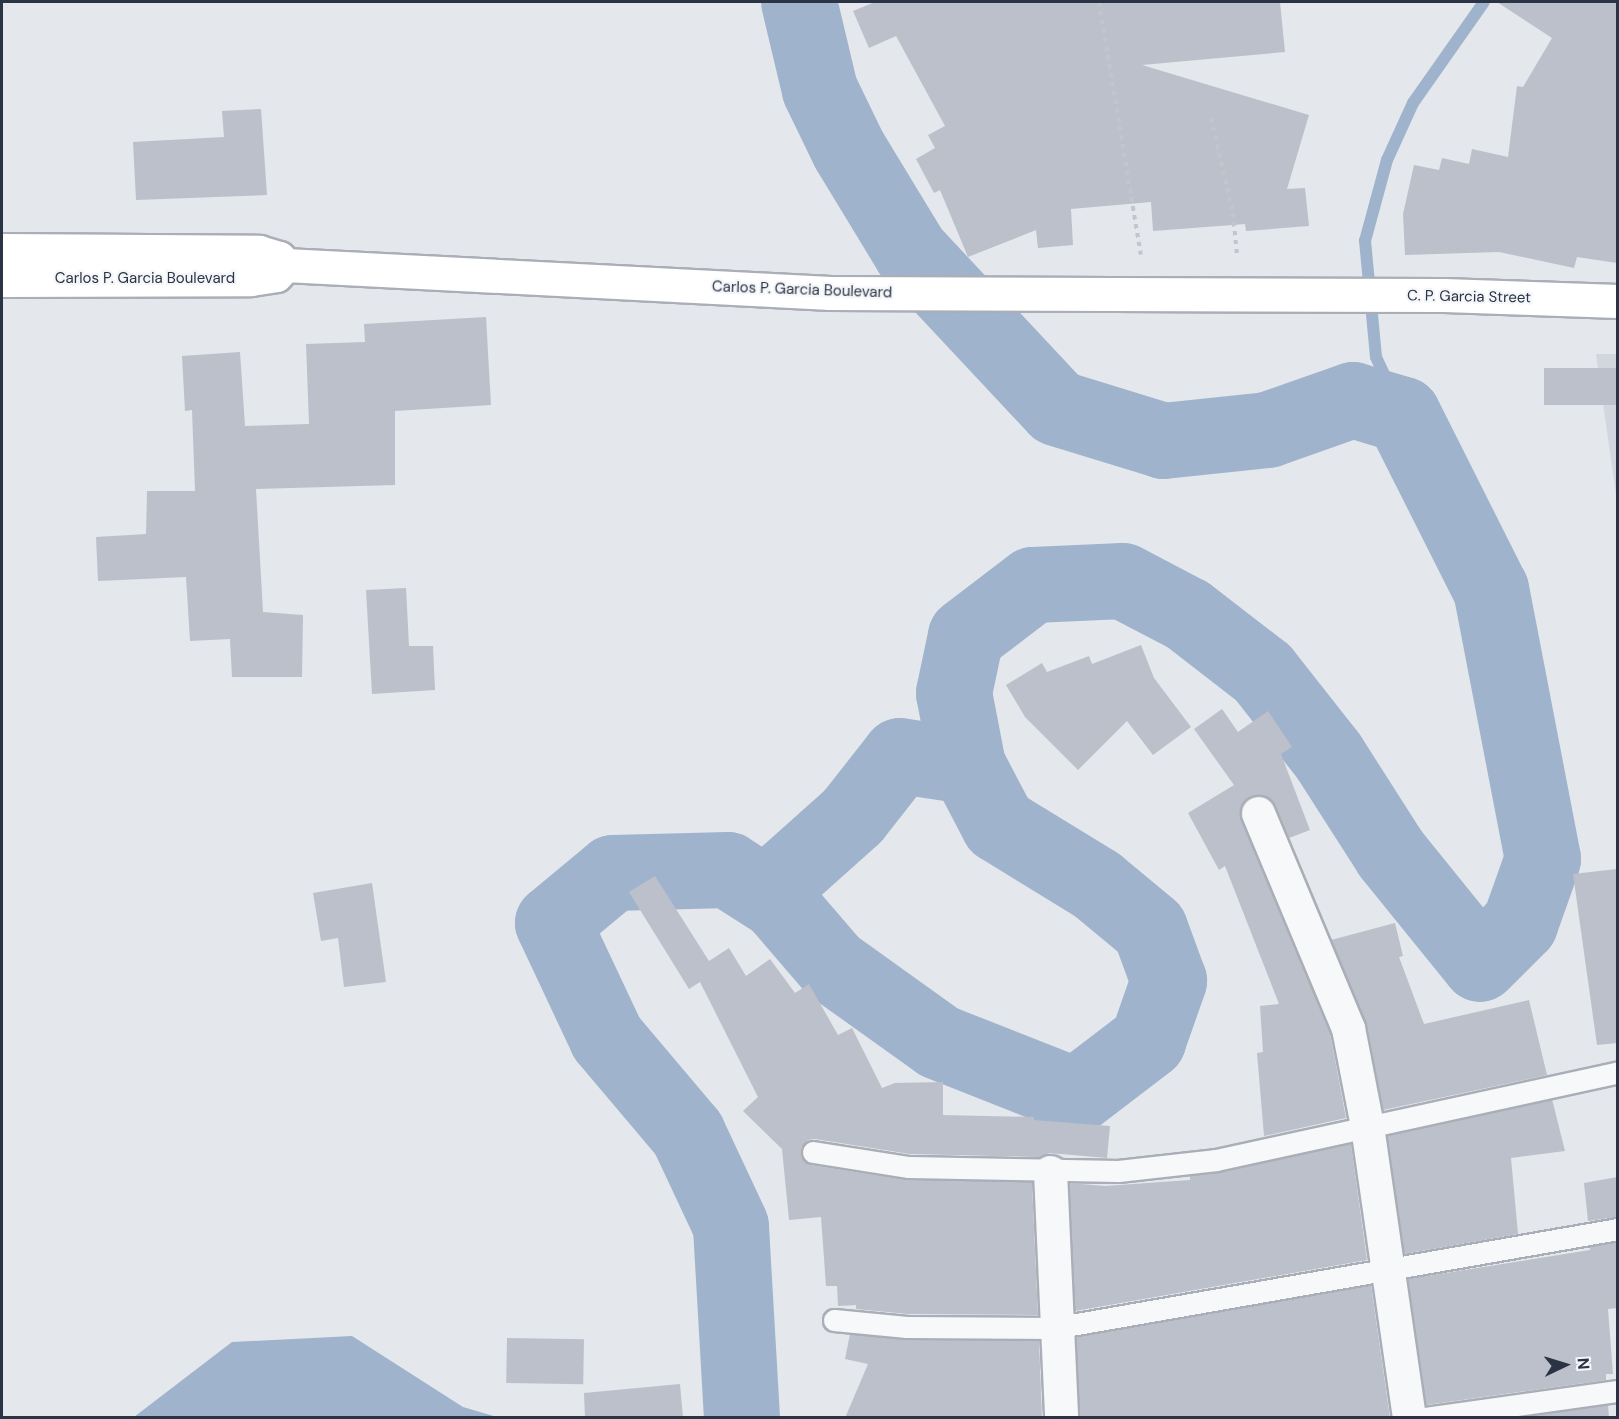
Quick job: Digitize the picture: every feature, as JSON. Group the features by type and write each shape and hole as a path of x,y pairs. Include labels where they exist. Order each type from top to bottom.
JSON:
{"main road":[{"name":"Carlos P. Garcia Boulevard","path":"2,250 161,265 251,279 276,275 285,265 830,292 1042,296 1321,295"},
{"name":"Carlos P. Garcia Boulevard","path":"2,280 161,265"},
{"name":"C. P. Garcia Street","path":"1321,295 1444,295 1617,301"}],"street":[{"path":"1258,813 1348,1028 1367,1126 1409,1418"},
{"path":"1050,1172 1054,1328 1061,1418"}],"lane":[{"path":"813,1152 909,1167 1050,1172 1118,1171 1216,1160 1617,1072"},
{"path":"834,1320 907,1327 1054,1328 1389,1271 1617,1229"},
{"path":"1425,1418 1617,1391"}],"path":[{"path":"1099,2 1148,295"},
{"path":"1211,118 1233,213 1240,295"}],"shaded area":[{"path":"1596,354 1617,354 1617,501"}],"water":[{"path":"352,1336 463,1407 497,1417 134,1417 232,1342"}],"building":[{"path":"875,2 1280,2 1285,52 1142,65 1309,115 1287,189 1305,188 1309,226 1246,231 1245,224 1153,231 1151,202 1071,209 1073,245 1038,248 1036,230 968,257 940,190 934,193 916,159 935,148 928,135 945,126 896,36 869,48 853,11"},
{"path":"1497,2 1617,2 1617,263 1577,257 1574,268 1499,252 1405,255 1403,214 1414,165 1439,170 1442,158 1469,164 1472,149 1508,157 1517,86 1523,87 1552,38"},
{"path":"261,109 267,195 136,200 133,142 224,137 222,111"},
{"path":"486,317 491,405 395,411 395,485 256,489 263,612 303,615 302,677 232,677 230,639 190,641 186,577 98,581 96,537 146,534 147,491 195,491 192,410 185,411 182,356 240,352 245,426 309,424 306,344 365,342 364,324"},
{"path":"1544,368 1617,368 1617,405 1544,405"},
{"path":"406,588 409,646 433,646 435,690 372,694 366,590"},
{"path":"1141,645 1154,678 1191,727 1153,755 1127,721 1078,770 1025,717 1006,685 1042,663 1047,672 1089,656 1092,664"},
{"path":"1222,709 1238,732 1268,711 1292,747 1281,754 1310,830 1289,838 1275,805 1261,795 1244,801 1241,820 1330,1033 1346,1118 1264,1136 1257,1053 1263,1052 1260,1006 1279,1004 1225,866 1219,870 1188,813 1234,785 1194,729"},
{"path":"1617,869 1617,1043 1597,1045 1573,874"},
{"path":"655,876 709,961 729,948 746,976 770,959 795,993 809,984 838,1035 852,1028 882,1088 895,1083 943,1082 943,1115 1034,1117 1034,1120 1110,1126 1107,1158 1050,1153 1039,1157 910,1154 815,1139 808,1140 801,1149 801,1157 811,1165 907,1180 1032,1182 1038,1315 908,1314 856,1309 856,1305 838,1306 837,1286 826,1286 821,1217 789,1220 782,1149 743,1111 758,1097 700,982 689,989 629,892"},
{"path":"372,883 386,982 344,987 338,938 321,941 313,893"},
{"path":"1395,923 1403,956 1399,957 1424,1024 1529,1000 1547,1075 1383,1110 1365,1021 1331,940"},
{"path":"1552,1099 1565,1151 1511,1158 1518,1234 1404,1254 1387,1136"},
{"path":"1351,1144 1367,1260 1075,1311 1069,1183 1105,1186 1190,1180 1190,1176"},
{"path":"1617,1177 1617,1217 1588,1221 1584,1183"},
{"path":"1617,1242 1617,1308 1608,1309 1613,1374 1606,1374 1606,1380 1426,1405 1408,1279 1590,1250 1590,1247"},
{"path":"1371,1285 1390,1418 1080,1418 1076,1337"},
{"path":"850,1334 907,1340 1039,1341 1042,1418 845,1418 868,1364 845,1359"},
{"path":"507,1338 584,1339 583,1384 506,1383"},
{"path":"680,1384 683,1418 585,1418 584,1393"},
{"path":"1608,1405 1609,1418 1521,1418"}],"waterway":[{"path":"742,1418 731,1226 688,1134 607,1038 553,923 613,873 728,870 778,902 833,966 939,1042 1076,1096 1148,1041 1169,981 1150,929 1097,885 999,825 968,766 954,693 966,636 1033,585 1123,581 1188,615 1263,673 1329,757 1391,854 1480,964 1520,924 1543,859 1491,590 1403,415 1353,400 1268,430 1164,441 1057,408 911,252 849,150 820,90 799,2"},
{"path":"1403,415 1376,357 1365,241 1387,160 1413,103 1484,2"},
{"path":"778,902 786,876 853,816 900,756 968,766"}]}
